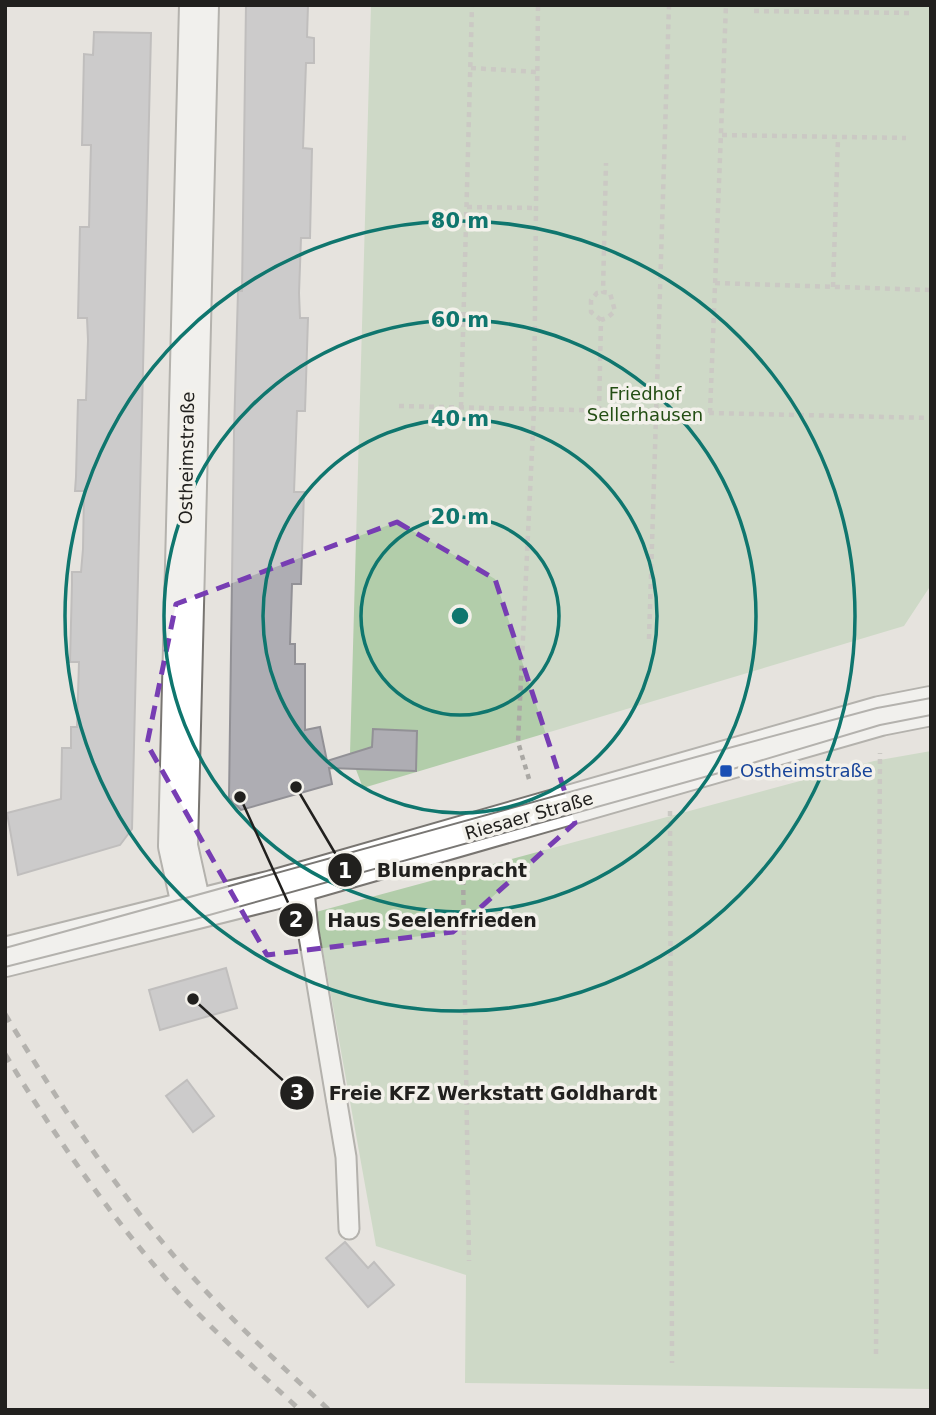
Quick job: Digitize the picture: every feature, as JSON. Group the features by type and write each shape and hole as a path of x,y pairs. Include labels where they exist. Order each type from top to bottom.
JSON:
{"main road":[{"name":"Ostheimstraße","path":"192,909 178,846 199,5"},
{"name":"Riesaer Straße","path":"5,957 303,881 880,716 931,706"}],"lane":[{"path":"303,881 308,930 345,1157 349,1229"}],"path":[{"path":"461,407 472,5"},
{"path":"518,742 534,409 538,5"},
{"path":"649,639 669,5"},
{"path":"710,413 726,5"},
{"path":"754,11 909,13"},
{"path":"471,68 537,72"},
{"path":"723,135 906,138"},
{"path":"833,287 838,138"},
{"path":"603,292 606,163"},
{"path":"467,206 536,208"},
{"path":"715,283 931,290"},
{"path":"600,320 615,311 610,293 597,293 591,300 591,312 600,320 600,411"},
{"path":"399,406 931,418"},
{"path":"876,1354 880,760"},
{"path":"670,817 672,1363"},
{"path":"463,872 469,1261"}],"highlighted area":[{"path":"397,522 495,579 575,823 453,932 267,955 147,744 176,604"}],"green space":[{"name":"Friedhof Sellerhausen","path":"371,5 931,5 931,585 904,626 363,788 350,754"},
{"path":"931,751 931,1389 465,1383 466,1275 376,1246 316,912 874,761"}],"building":[{"path":"246,5 308,5 307,37 314,38 314,63 306,63 303,148 312,149 310,238 301,238 299,293 300,318 308,318 305,411 297,411 294,492 304,492 301,584 292,584 290,644 295,644 295,664 305,664 305,730 320,727 327,761 372,747 373,729 417,731 416,771 329,768 332,784 241,810 229,798 234,433 238,291 242,291"},
{"path":"94,32 151,33 132,829 120,845 18,875 7,813 61,799 62,748 71,748 71,727 77,727 79,662 70,662 72,572 81,572 83,549 84,491 75,491 78,400 86,400 88,340 87,318 78,318 80,227 89,227 91,145 82,145 84,54 93,55"},
{"path":"226,968 237,1008 160,1030 149,990"},
{"path":"187,1080 214,1116 193,1132 166,1096"},
{"path":"345,1242 368,1268 374,1262 394,1285 368,1307 326,1258"}],"tram line":[{"path":"5,948 725,749 877,708 931,698"},
{"path":"5,967 195,919 726,771 880,725 931,715"}],"railway":[{"path":"5,1014 96,1156 147,1223 217,1303 329,1410"},
{"path":"5,1054 67,1150 111,1212 159,1271 241,1356 300,1410"}],"place":[{"name":"Ostheimstraße","path":"726,771"},
{"name":"Blumenpracht","path":"296,787"},
{"name":"Haus Seelenfrieden","path":"240,797"},
{"name":"Freie KFZ Werkstatt Goldhardt","path":"193,999"}]}
